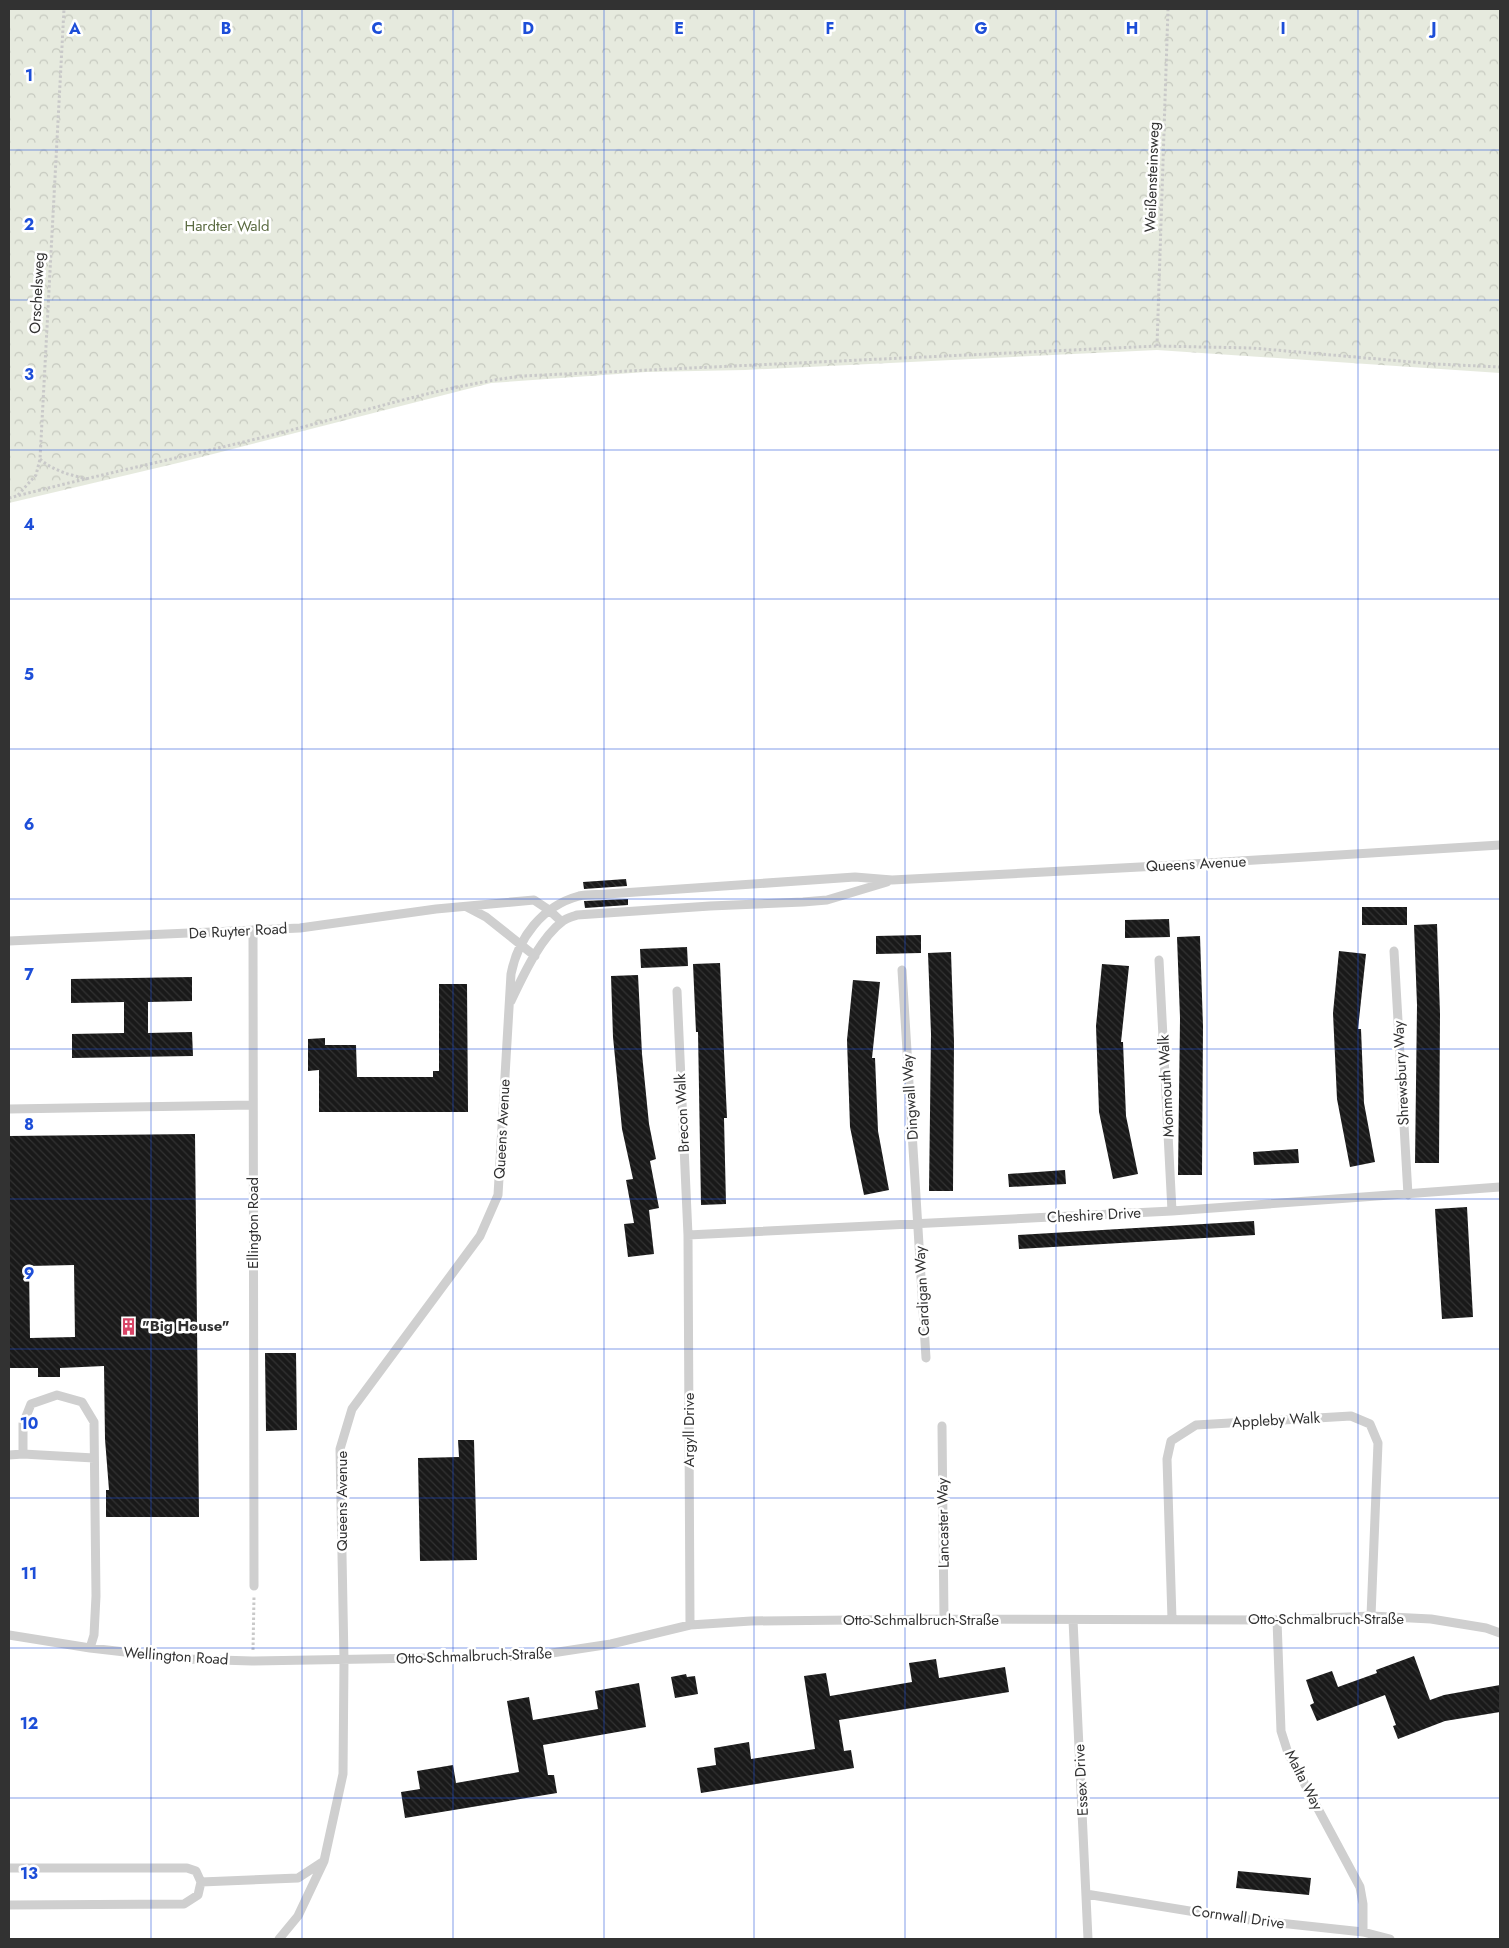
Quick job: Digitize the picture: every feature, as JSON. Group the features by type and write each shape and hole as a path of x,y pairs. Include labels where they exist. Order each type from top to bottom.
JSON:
{"lane":[{"name":"Queens Avenue","path":"279,1939 298,1916 324,1860 344,1774 340,1449 352,1409 480,1236 498,1195 512,966 521,944 530,930 549,910 565,901 581,896 598,894 855,877 892,880 1198,864 1500,845"},
{"name":"Queens Avenue","path":"509,1006 523,975 551,931 562,922 577,915 827,900 892,880"},
{"name":"De Ruyter Road","path":"9,942 300,928 436,909 534,900 562,922"},
{"path":"467,907 486,917 535,956"},
{"name":"Ellington Road","path":"253,930 254,1586"},
{"name":"Shrewsbury Way","path":"1394,951 1408,1195"},
{"name":"Monmouth Walk","path":"1159,960 1172,1211"},
{"name":"Dingwall Way","path":"902,970 918,1224"},
{"name":"Brecon Walk","path":"677,991 688,1235"},
{"path":"9,1109 253,1105"},
{"name":"Cheshire Drive","path":"688,1235 1172,1211 1500,1187"},
{"name":"Cardigan Way","path":"918,1224 926,1358"},
{"name":"Argyll Drive","path":"688,1235 690,1625"},
{"path":"23,1454 23,1424 31,1404 57,1395 82,1402 94,1422 96,1596 94,1635 90,1648"},
{"name":"Appleby Walk","path":"1172,1619 1167,1459 1170,1441 1196,1425 1351,1416 1370,1424 1378,1443 1371,1616"},
{"name":"Lancaster Way","path":"942,1426 944,1619"},
{"path":"9,1454 94,1458"},
{"name":"Otto-Schmalbruch-Straße","path":"344,1660 532,1656 612,1644 690,1625 751,1621 944,1619 1277,1620 1371,1616 1432,1619 1486,1628 1500,1633"},
{"name":"Essex Drive","path":"1073,1620 1088,1939"},
{"name":"Malta Way","path":"1277,1620 1281,1731 1288,1752 1360,1887 1363,1904 1363,1932"},
{"name":"Wellington Road","path":"9,1635 90,1648 186,1659 344,1660"},
{"path":"201,1882 298,1878 324,1860"},
{"path":"9,1868 187,1868 196,1871 201,1882 198,1895 184,1904 9,1905"},
{"name":"Cornwall Drive","path":"1086,1894 1232,1918 1363,1932 1390,1939"}],"path":[{"name":"Orschelsweg","path":"17,496 36,475 40,458 64,9"},
{"name":"Weißensteinsweg","path":"1157,346 1168,9"},
{"path":"9,498 265,437 430,392 487,380 522,376 1157,346 1252,348 1435,364 1500,367"},
{"path":"40,458 46,465 68,474 88,479"},
{"path":"252,1660 254,1586"}],"green space":[{"name":"Hardter Wald","path":"9,9 1500,9 1500,373 1157,350 745,370 646,372 491,383 182,462 9,503"}],"building":[{"path":"626,879 627,886 584,889 583,882"},
{"path":"628,899 628,905 585,908 584,901"},
{"path":"1362,907 1407,907 1407,925 1362,925"},
{"path":"1169,919 1170,937 1125,938 1125,920"},
{"path":"1437,924 1440,1014 1439,1163 1415,1163 1417,1005 1414,925"},
{"path":"921,935 921,953 876,954 876,936"},
{"path":"1200,936 1203,1026 1202,1175 1178,1175 1180,1018 1177,937"},
{"path":"687,947 688,966 641,968 640,949"},
{"path":"1339,951 1366,954 1358,1029 1361,1029 1364,1103 1375,1162 1350,1167 1337,1099 1333,1013"},
{"path":"951,952 954,1042 953,1191 929,1191 931,1034 928,953"},
{"path":"720,963 727,1118 724,1118 726,1204 701,1205 698,1032 696,1032 693,964"},
{"path":"1102,964 1129,966 1121,1042 1123,1042 1126,1116 1138,1174 1113,1179 1099,1112 1096,1026"},
{"path":"638,975 642,1054 649,1124 656,1159 650,1161 659,1208 649,1210 654,1254 628,1257 624,1224 634,1223 626,1180 633,1179 622,1129 613,1037 611,976"},
{"path":"192,977 192,1001 148,1002 148,1033 192,1032 193,1056 72,1058 72,1034 124,1033 124,1002 71,1003 71,979"},
{"path":"853,980 880,982 872,1058 875,1058 878,1131 889,1190 864,1195 850,1127 847,1040"},
{"path":"439,984 467,984 468,1112 319,1112 319,1070 308,1071 308,1039 325,1038 325,1045 356,1045 357,1077 433,1077 433,1071 439,1071"},
{"name":"\"Big House\"","path":"195,1134 199,1517 106,1517 106,1490 109,1490 105,1439 104,1366 60,1368 60,1377 38,1377 38,1368 9,1368 9,1136","holes":["74,1265 75,1337 30,1338 29,1266"]},
{"path":"1298,1149 1299,1163 1254,1165 1253,1152"},
{"path":"1065,1170 1066,1184 1009,1187 1008,1174"},
{"path":"1467,1207 1473,1317 1442,1319 1435,1209"},
{"path":"1254,1221 1255,1235 1019,1249 1018,1235"},
{"path":"265,1353 296,1353 297,1430 266,1431"},
{"path":"458,1440 474,1440 477,1560 420,1561 418,1458 459,1457"},
{"path":"1414,1656 1430,1700 1444,1695 1500,1685 1500,1712 1445,1721 1398,1739 1393,1726 1396,1725 1385,1695 1317,1721 1310,1705 1314,1703 1306,1680 1332,1671 1338,1687 1377,1673 1376,1670"},
{"path":"936,1659 939,1678 1005,1667 1009,1692 839,1720 844,1751 851,1750 854,1768 701,1793 697,1768 716,1765 714,1748 749,1742 751,1759 815,1749 804,1676 826,1673 830,1696 912,1682 909,1663"},
{"path":"686,1674 687,1677 695,1676 698,1694 675,1698 671,1677"},
{"path":"639,1683 646,1727 543,1745 548,1775 554,1775 557,1793 405,1818 401,1792 420,1789 417,1771 453,1765 456,1783 519,1772 507,1701 529,1697 533,1720 598,1709 595,1691"},
{"path":"1238,1871 1311,1878 1309,1895 1236,1888"}],"place":[{"name":"\"Big House\"","path":"128,1326"}]}
